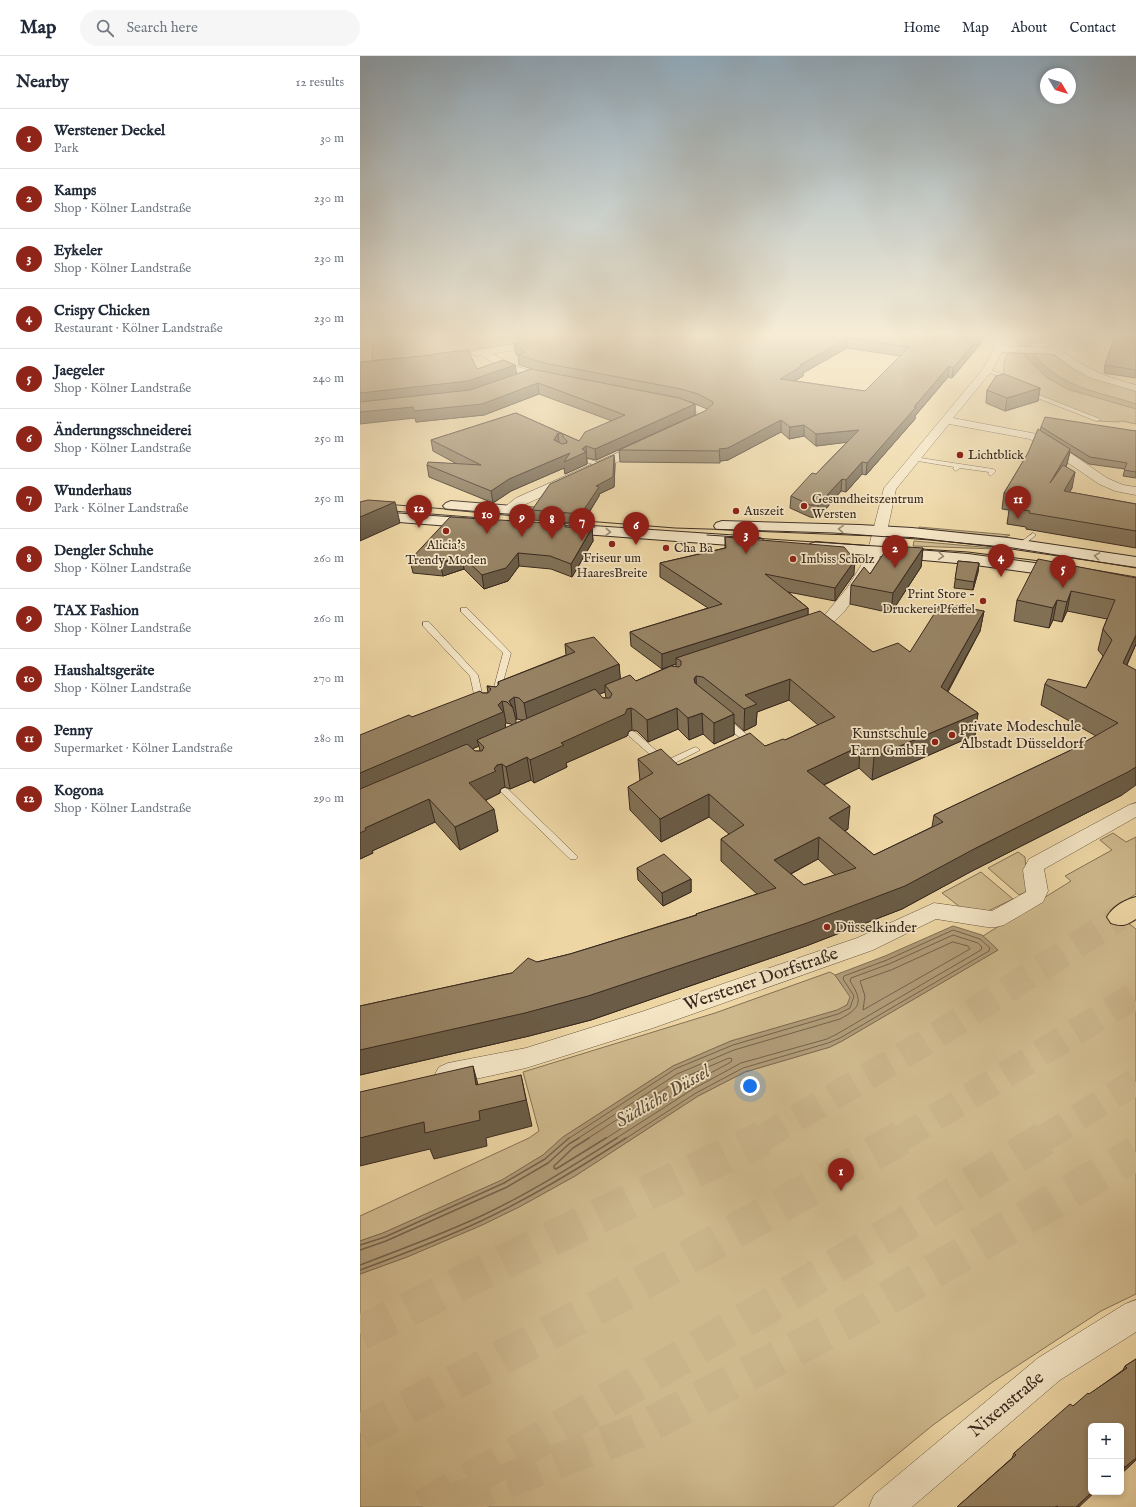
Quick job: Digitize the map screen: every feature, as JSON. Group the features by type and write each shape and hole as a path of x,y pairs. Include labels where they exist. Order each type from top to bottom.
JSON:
{"main road":[{"path":"436,504 877,541 974,559 1040,567 1083,575"},
{"path":"360,506 473,516 492,515 508,510"},
{"path":"360,514 772,544"},
{"path":"708,539 736,535 877,541 1016,544 1136,562"},
{"path":"804,546 877,541"}],"street":[{"path":"661,401 700,409 706,414 701,419 672,432"},
{"path":"791,634 824,622 834,615 872,560 886,498 890,488 962,401"},
{"path":"946,420 1033,436 1068,457 1103,481 1120,488 1136,491"},
{"path":"508,510 521,501 651,442"},
{"name":"Werstener Dorfstraße","path":"430,1078 526,1058 644,1021 865,944 934,911 996,919 1034,897 1037,891 1033,870 1036,864 1136,809"},
{"name":"Nixenstraße","path":"886,1507 1049,1370 1136,1315"}],"lane":[{"path":"1049,401 1098,420"},
{"path":"914,459 957,467 993,471 992,474"},
{"path":"588,461 600,465"},
{"path":"1016,544 1024,542 1033,535"},
{"path":"464,610 507,653 494,703"},
{"path":"426,624 474,675 480,703 484,707"},
{"path":"718,716 759,750"},
{"path":"632,734 666,764 696,750"},
{"path":"505,791 573,857"}],"shaded area":[{"path":"1045,401 1136,401 1136,424 1122,421 1097,421"},
{"path":"919,527 1010,535 1005,537 918,529"},
{"path":"914,541 993,548 995,549 913,546"},
{"path":"1113,833 1126,842 1136,837 1136,894 1111,910 1136,929 1136,1294 1101,1311 994,1381 933,1425 833,1507 360,1507 360,1274 407,1257 482,1225 519,1207 575,1176 698,1096 745,1072 830,1047 998,950 983,936 1071,881 1065,876 1112,850 1100,840"},
{"path":"1018,852 1025,857 1028,891 1019,895 988,868"},
{"path":"981,872 1013,899 986,912 960,907 942,893"},
{"path":"830,972 835,975 851,997 847,1005 838,1010 731,1041 673,1066 563,1137 543,1155 502,1180 383,1233 360,1241 360,1216 529,1138 539,1131 523,1072 715,1013"}],"water":[{"path":"1107,401 1125,401 1136,404 1136,409"},
{"name":"Südliche Düssel","path":"953,926 982,935 998,950 830,1047 745,1072 698,1096 575,1176 519,1207 482,1225 407,1257 360,1274 360,1241 383,1233 502,1180 543,1155 563,1137 673,1066 731,1041 837,1010 847,1005 850,997 835,975 885,956"}],"building":[{"path":"491,401 482,404 414,411 413,407 360,412 360,402"},
{"path":"586,401 686,401 695,404 595,449 586,446 582,449 586,452 564,462 570,453 509,479 491,491 427,465 428,462 481,465 431,440 516,413 579,441 585,432 625,415","holes":["558,433 563,434 563,437 567,443 562,444 554,440"]},
{"path":"711,401 919,401 914,407 916,407 867,463 862,462 846,480 842,479 818,505 810,505 791,496 812,473 816,474 859,430 816,434 804,425 790,427 781,420 728,448 719,449 720,451 619,450 705,411 713,404"},
{"path":"1045,417 1136,431 1136,472 1124,470 1127,463 1090,457 1041,427"},
{"path":"1038,429 1070,449 1050,483 1063,465 1075,472 1064,491 1136,504 1136,531 1029,513 1030,511 1009,508 1017,495 1004,493 1028,453"},
{"path":"614,455 613,477 596,486 599,487 581,514 532,510 550,484"},
{"path":"368,500 395,502 360,517 360,502"},
{"path":"450,517 565,524 565,527 592,528 571,564 550,556 518,553 506,568 482,575 462,556 440,563 410,560"},
{"path":"725,537 844,547 855,560 835,588 765,574 808,608 662,654 630,632 722,604 660,563 726,548"},
{"path":"888,547 923,548 893,593 851,585 864,567 870,574"},
{"path":"1038,559 1136,578 1136,635 1123,663 1136,670 1136,767 976,848 905,886 807,923 588,996 525,1013 360,1050 360,1006 512,973 528,958 537,962 570,954 697,915 696,914 776,888 721,839 744,825 709,794 660,819 628,787 653,773 638,759 661,749 678,765 750,733 765,746 783,739 785,740 835,717 790,679 745,695 757,704 744,709 703,677 696,676 694,679 695,683 734,714 714,723 702,713 688,718 677,708 647,720 635,710 631,708 627,709 625,714 561,743 564,745 530,760 527,757 506,767 502,764 497,765 494,769 496,771 469,783 494,809 455,827 429,799 365,828 366,830 360,833 360,789 467,744 475,751 482,751 484,747 477,740 595,689 603,698 610,698 612,694 605,685 630,675 636,681 671,666 679,667 681,665 681,661 676,658 820,611 873,652 898,643 910,652 941,603 984,611 941,687 978,713 874,757 860,746 807,771 850,806 829,818 874,855 943,822 934,815 1069,751 1118,723 1045,684 1048,679 1086,688 1112,640 1103,629 1115,600 1071,591 1067,602 1057,600 1053,608 1017,600","holes":["819,837 856,868 804,885 774,860"]},
{"path":"958,561 979,563 974,582 955,579"},
{"path":"594,637 619,664 524,703 519,698 514,697 509,701 513,708 507,702 502,701 498,705 503,712 360,773 360,735 409,715 412,717 480,691 482,693 488,693 491,689 487,686 496,687 499,684 498,682 575,652 565,644"},
{"path":"664,854 691,879 662,893 637,868"},
{"path":"473,1066 476,1085 521,1075 526,1100 479,1111 480,1120 425,1133 424,1122 360,1138 360,1092"},
{"path":"1136,1359 1136,1458 1125,1467 1124,1466 1124,1423 1088,1423 1089,1495 1076,1507 957,1507 1016,1455 1014,1453 1070,1404 1073,1406 1088,1393 1089,1394 1127,1368 1125,1366"}],"tunnel":[{"path":"761,1139 924,1043 1120,917"},
{"path":"900,1139 1136,995"},
{"path":"1043,1139 1136,1081"},
{"path":"360,1432 615,1298 901,1138"},
{"path":"423,1507 814,1279 1045,1138"},
{"path":"360,1333 542,1243 761,1139"},
{"path":"456,1500 637,1431 845,1323 1136,1153"}],"tram line":[{"path":"385,504 543,517"},
{"path":"385,512 481,519"},
{"path":"573,520 675,528 834,533 930,540 1013,548 1136,568"},
{"path":"555,525 595,527"},
{"path":"707,535 968,552 1048,562 1136,577"}],"place":[{"name":"Lichtblick","path":"960,455"},
{"name":"Gesundheitszentrum Wersten","path":"804,506"},
{"name":"Auszeit","path":"736,511"},
{"name":"Penny","path":"1018,519"},
{"name":"Kogona","path":"419,528"},
{"name":"Alicia's Trendy Moden","path":"446,531"},
{"name":"Haushaltsgeräte","path":"487,534"},
{"name":"TAX Fashion","path":"522,537"},
{"name":"Dengler Schuhe","path":"552,539"},
{"name":"Wunderhaus","path":"582,541"},
{"name":"Friseur um HaaresBreite","path":"612,544"},
{"name":"Änderungsschneiderei","path":"636,545"},
{"name":"Cha Ba","path":"666,548"},
{"name":"Eykeler","path":"746,554"},
{"name":"Imbiss Scholz","path":"793,559"},
{"name":"Kamps","path":"895,568"},
{"name":"Crispy Chicken","path":"1001,577"},
{"name":"Jaegeler","path":"1063,588"},
{"name":"Print Store - Druckerei Pfeffel","path":"983,601"},
{"name":"private Modeschule Albstadt Düsseldorf","path":"952,735"},
{"name":"Kunstschule Farn GmbH","path":"935,742"},
{"name":"Düsselkinder","path":"827,927"},
{"name":"Werstener Deckel","path":"841,1191"}]}
